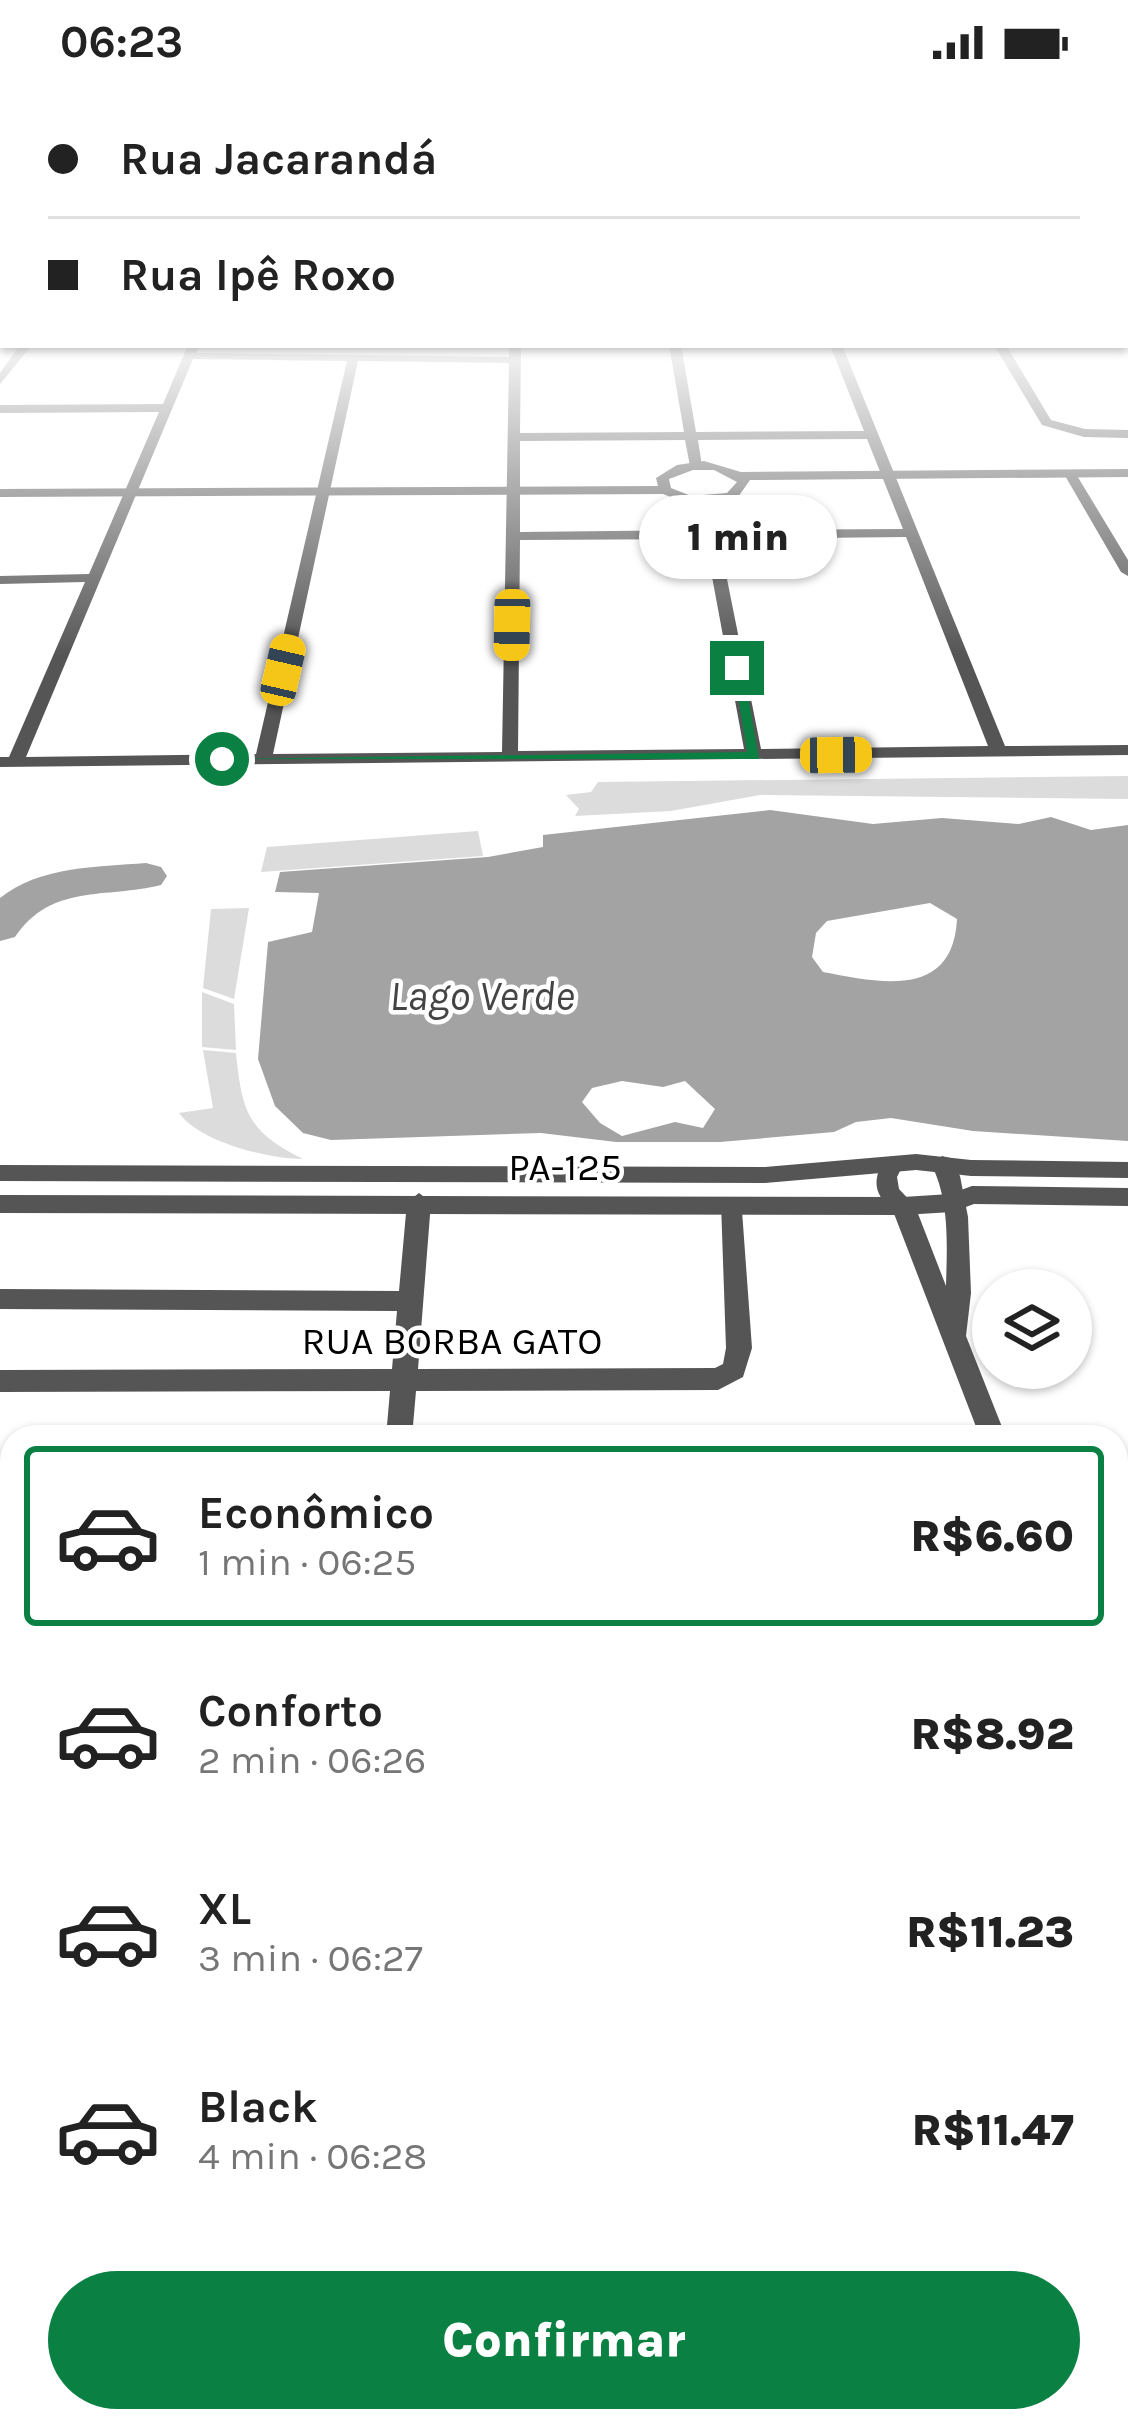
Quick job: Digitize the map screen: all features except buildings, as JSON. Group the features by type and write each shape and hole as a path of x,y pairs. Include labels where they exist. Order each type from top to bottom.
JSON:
{"street":[{"path":"153,438 94,578 7,762 1128,750"},
{"path":"263,759 335,438"},
{"path":"510,758 515,438"},
{"path":"690,438 696,466"},
{"path":"872,438 999,752"},
{"path":"663,484 696,466 742,481 1073,480 1128,473"},
{"path":"0,480 132,487"},
{"path":"1073,480 1128,486"},
{"path":"1073,480 1128,572"},
{"path":"0,494 132,487 663,484 705,501 731,497 742,481"},
{"path":"705,501 754,756"},
{"path":"514,536 912,533"},
{"path":"0,580 94,578"},
{"path":"942,1164 955,1183 952,1203 960,1296 956,1330"},
{"name":"PA-125","path":"0,1174 765,1175 942,1164 1128,1170"},
{"path":"892,1166 885,1185 903,1206 940,1304 956,1330 989,1425"},
{"name":"PA-125","path":"0,1204 903,1206 952,1203 972,1195 1128,1197"},
{"path":"400,1425 419,1202"},
{"name":"RUA BORBA GATO","path":"0,1381 718,1379 734,1370 739,1348 733,1204"},
{"path":"0,1299 413,1301"}],"shaded area":[{"path":"1128,776 1128,799 760,795 671,811 575,816 579,809 566,795 591,792 598,782"},
{"path":"478,831 483,856 261,872 267,847"},
{"path":"249,908 234,999 203,988 211,909"},
{"path":"202,992 234,1004 236,1050 202,1047"},
{"path":"203,1050 236,1053 241,1091 251,1118 270,1139 303,1159 236,1147 202,1132 179,1113 213,1108"}],"water":[{"name":"Lago Verde","path":"770,810 873,824 942,818 1019,824 1051,817 1091,830 1128,825 1128,1141 973,1131 891,1118 856,1122 834,1132 720,1142 616,1142 541,1133 331,1140 303,1133 275,1106 258,1059 268,942 312,932 319,893 275,892 280,872 488,857 543,847 543,835","holes":["930,903 957,919 943,963 928,974 910,980 868,980 823,972 812,957 816,933 827,921","622,1081 663,1087 685,1081 715,1109 703,1128 675,1122 622,1136 600,1123 582,1102 592,1088"]}],"waterway":[{"path":"0,927 12,910 44,889 146,876"}],"route":[{"path":"222,759 754,756 737,668"}]}
